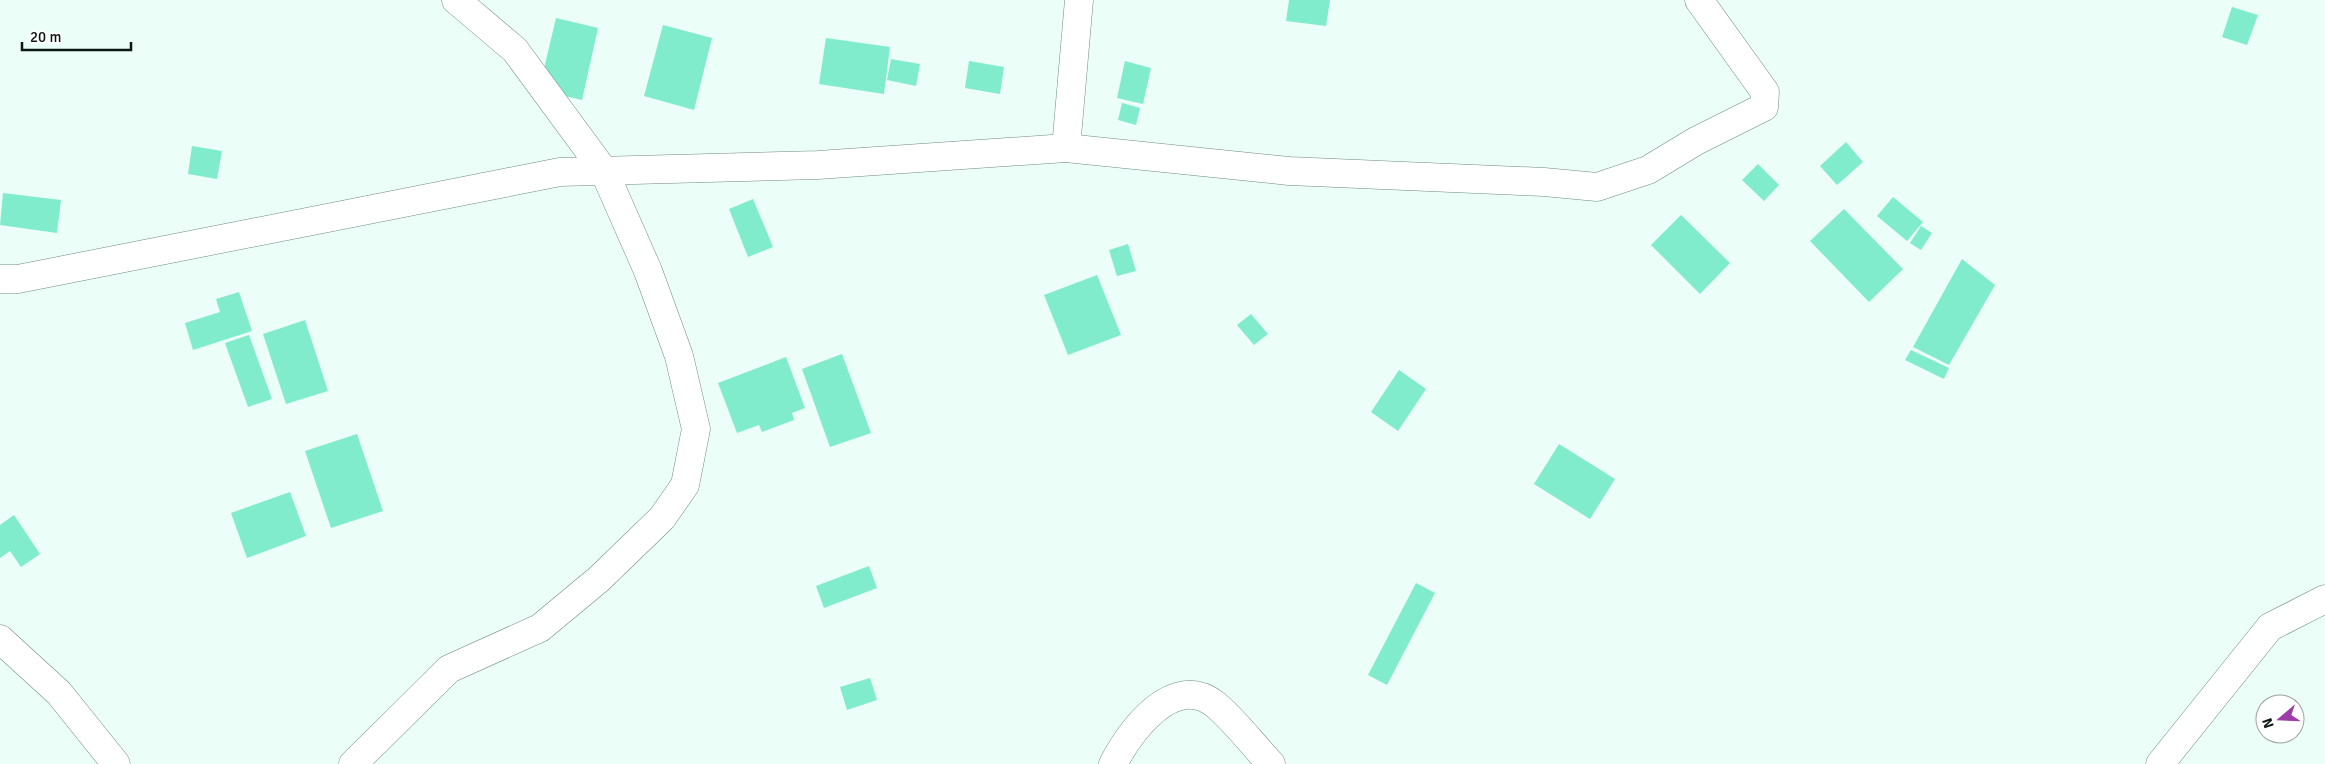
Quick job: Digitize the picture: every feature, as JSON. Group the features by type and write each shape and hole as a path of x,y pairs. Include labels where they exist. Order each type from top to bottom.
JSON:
{"street":[{"path":"353,764 449,669 540,628 599,579 662,518 685,485 696,429 679,356 648,271 604,171 515,50 456,0"},
{"path":"1066,148 1079,0"},
{"path":"0,279 18,279 560,172 818,165 1066,148 1289,171 1544,182 1597,187 1648,170 1696,141 1764,107 1765,92 1699,0"},
{"path":"2160,764 2270,627 2325,599"},
{"path":"0,639 58,693 116,764"},
{"path":"1113,764 1120,749 1148,715 1169,698 1198,695 1216,705 1271,764"}],"building":[{"path":"1289,0 1330,0 1326,26 1286,21"},
{"path":"2232,7 2258,15 2247,45 2222,37"},
{"path":"556,18 598,28 582,100 539,90"},
{"path":"663,25 712,38 694,110 644,96"},
{"path":"826,38 890,47 884,94 819,84"},
{"path":"891,59 920,64 916,86 887,80"},
{"path":"969,61 1004,67 1000,94 965,88"},
{"path":"1125,61 1151,68 1143,104 1117,98"},
{"path":"1122,103 1140,108 1136,125 1118,120"},
{"path":"1846,142 1863,162 1837,185 1820,166"},
{"path":"192,146 222,151 217,179 188,174"},
{"path":"1758,164 1779,185 1764,201 1742,180"},
{"path":"3,193 61,200 57,233 0,225"},
{"path":"1893,197 1923,222 1907,241 1877,216"},
{"path":"753,199 773,247 748,257 729,209"},
{"path":"1844,209 1903,269 1869,302 1810,241"},
{"path":"1681,215 1730,263 1700,294 1651,245"},
{"path":"1921,226 1932,233 1921,250 1910,243"},
{"path":"1128,244 1136,271 1117,276 1109,250"},
{"path":"1962,259 1995,285 1949,365 1913,347"},
{"path":"1097,275 1121,335 1068,355 1044,295"},
{"path":"239,292 252,331 193,350 185,323 220,312 216,299"},
{"path":"1251,314 1268,334 1254,345 1237,325"},
{"path":"305,320 328,391 286,404 263,334"},
{"path":"249,335 272,399 248,407 225,343"},
{"path":"1911,350 1949,368 1944,379 1905,360"},
{"path":"842,354 871,433 830,447 802,369"},
{"path":"786,357 805,408 792,413 794,420 762,432 759,425 737,433 718,383"},
{"path":"1399,370 1426,389 1398,431 1371,412"},
{"path":"357,434 383,511 331,528 305,451"},
{"path":"1559,444 1615,479 1590,519 1534,484"},
{"path":"290,492 306,536 247,558 231,513"},
{"path":"14,515 40,554 21,567 10,551 0,558 0,525"},
{"path":"869,566 877,588 824,608 816,586"},
{"path":"1416,583 1435,593 1387,685 1368,675"},
{"path":"870,678 877,700 847,710 840,687"}]}
